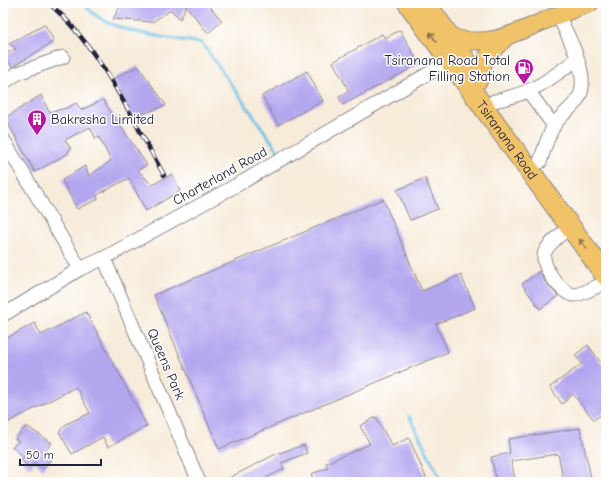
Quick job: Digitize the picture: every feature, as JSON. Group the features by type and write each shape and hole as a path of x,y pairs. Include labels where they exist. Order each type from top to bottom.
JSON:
{"highway":[{"name":"Tsiranana Road","path":"408,3 606,276"},
{"name":"Tsiranana Road","path":"426,3 494,101 606,253"}],"main road":[{"path":"450,37 466,42 480,42 505,38 590,3"},
{"path":"479,80 481,66 486,56 505,38"}],"street":[{"path":"540,162 554,126 560,117 576,102 582,88 581,71 558,15"},
{"path":"3,83 18,73 63,57"},
{"path":"494,101 529,92 546,82 577,59"},
{"name":"Charterland Road","path":"3,315 80,269 104,258 251,177 450,61"},
{"path":"529,92 554,126"},
{"path":"3,139 80,269"},
{"path":"571,226 546,250 543,258 544,264 563,291 568,294 576,295 606,282"},
{"name":"Queens Park","path":"104,258 199,482"}],"building":[{"path":"122,3 207,3 222,21 208,33 186,6 180,19 171,10 152,22 113,19"},
{"path":"45,25 54,41 12,67 3,54 16,49 9,43"},
{"path":"400,30 419,64 343,105 339,97 349,91 333,62 382,34 385,38"},
{"path":"138,66 166,105 133,118 113,79"},
{"path":"307,71 323,101 278,125 262,96"},
{"path":"41,95 49,112 67,108 76,103 81,110 103,100 147,165 138,170 152,185 172,174 180,191 146,211 129,178 97,195 98,199 77,209 62,180 85,166 89,176 111,161 99,137 96,139 90,127 65,140 71,149 68,151 69,153 35,172 5,118"},
{"path":"425,178 438,209 410,220 397,190"},
{"path":"383,199 422,291 461,275 475,308 436,324 448,352 219,449 154,295"},
{"path":"540,271 545,282 558,296 540,309 522,284"},
{"path":"86,312 147,426 108,447 103,437 72,454 59,432 66,424 90,413 76,387 3,425 3,340 35,323 41,335"},
{"path":"588,345 606,370 606,411 594,420 573,394 562,404 550,387 582,364 575,355"},
{"path":"376,417 392,446 409,438 428,482 314,482 311,474 328,468 326,463 370,444 360,426"},
{"path":"26,426 52,443 44,452 52,458 43,469 34,462 30,468 21,460 24,457 12,447 19,441 15,439"},
{"path":"580,428 592,482 564,482 558,454 511,461 515,479 497,482 491,457 510,453 508,439"},
{"path":"304,445 307,453 281,463 284,469 258,482 221,482 276,454"}],"waterway":[{"path":"83,3 93,13 121,28 155,36 202,43 279,152"},
{"path":"409,416 442,482"}],"railway":[{"path":"49,3 84,41 99,62 126,106 164,175"}],"place":[{"name":"Tsiranana Road Total Filling Station","path":"524,85"},
{"name":"Bakresha Limited","path":"37,136"}]}
